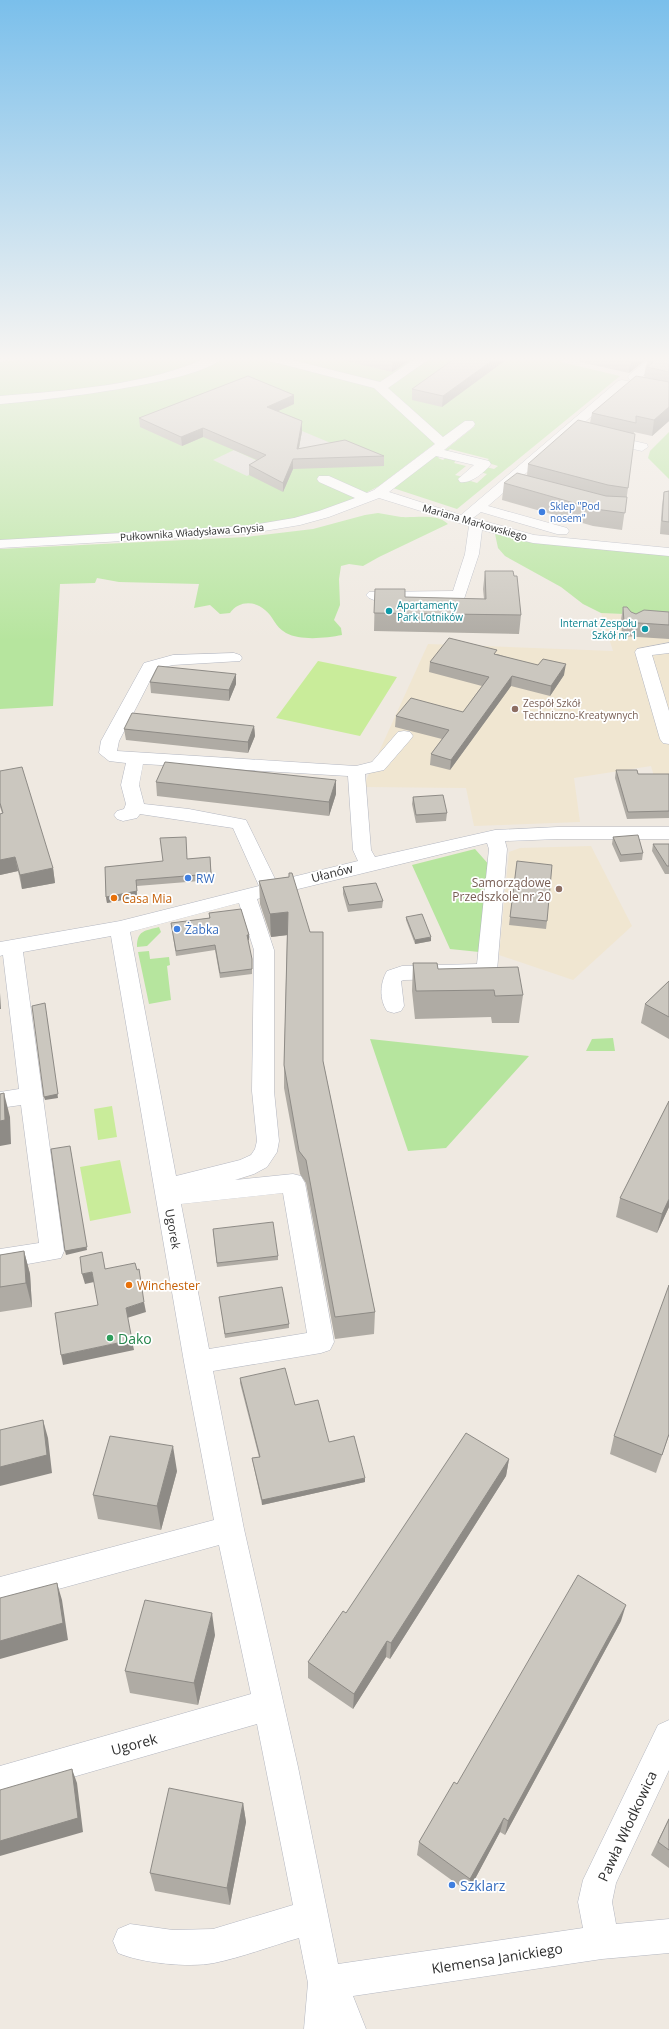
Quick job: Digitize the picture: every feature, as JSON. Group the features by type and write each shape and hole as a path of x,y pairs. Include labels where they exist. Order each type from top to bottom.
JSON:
{"street":[{"name":"Pułkownika Władysława Gnysia","path":"0,544 246,530 310,518 373,495 432,452"},
{"path":"451,452 484,464 465,479"},
{"path":"374,595 459,596 472,554 470,522 478,507 514,484 547,452"},
{"name":"Mariana Markowskiego","path":"324,478 373,495 533,539 669,552"},
{"path":"495,512 507,502"},
{"path":"478,507 562,531"},
{"path":"639,538 669,541"},
{"path":"636,637 643,652 669,739"},
{"path":"643,652 669,648"},
{"path":"234,658 173,660 150,666 110,741 108,753 115,757 356,771 378,766 404,736"},
{"path":"136,758 130,786 135,804 127,812 189,815 240,824 270,889"},
{"path":"356,771 362,850 369,864"},
{"name":"Ułanów","path":"6,948 120,928 369,864 495,836 552,833 669,833"},
{"path":"394,1006 391,981 394,976 402,973 496,971 498,849 495,836"},
{"path":"166,1192 246,1168 260,1161 266,1152 268,1141 263,1091 264,950 246,895"},
{"name":"Ugorek","path":"120,928 166,1192 230,1529 268,1705 324,1983 322,2029"},
{"path":"0,1259 52,1250 30,1096 6,948"},
{"path":"0,1100 30,1096"},
{"path":"166,1192 293,1183 321,1342 198,1362"},
{"path":"0,1590 230,1529"},
{"name":"Ugorek","path":"0,1782 268,1705"},
{"name":"Pawła Włodkowica","path":"602,1942 595,1902 600,1880 669,1736"},
{"path":"130,1941 173,1948 213,1946 311,1917"},
{"name":"Klemensa Janickiego","path":"324,1983 602,1942 669,1936"},
{"name":"Ugorek","path":"324,1983 341,2010 348,2029"}],"shaded area":[{"path":"230,452 238,452 266,465 247,476 213,460"},
{"path":"298,452 331,452 297,458"},
{"name":"Zespół Szkół Techniczno-Kreatywnych","path":"601,613 669,616 669,780 655,780 651,766 574,778 580,822 474,826 466,788 363,787 428,644 613,651"},
{"name":"Samorządowe Przedszkole nr 20","path":"591,846 632,926 573,980 499,955 509,852 520,848"}],"green space":[{"path":"0,452 424,452 379,486 354,499 307,516 245,528 0,544"},
{"path":"460,452 527,452 457,509 393,488 436,455 442,455 438,458 443,460 447,457 457,459 454,463 466,466 455,475 477,483 487,474 480,472 486,467 494,469 498,466 485,462 489,459"},
{"path":"650,452 669,452 669,479 648,458"},
{"path":"378,513 401,517 432,517 438,518 448,524 363,566 349,564 341,566 339,579 340,605 334,620 341,628 342,635 314,638 292,636 282,630 265,610 251,603 237,606 230,613 220,614 210,605 194,608 199,584 119,582 97,578 95,583 60,584 53,706 0,709 0,549 246,537 313,529"},
{"path":"495,534 527,541 669,555 669,616 601,613 583,604 561,587 505,556 498,548"},
{"path":"318,661 397,677 360,736 276,718"},
{"path":"475,849 491,867 489,953 450,949 412,865"},
{"path":"159,927 161,932 147,946 137,947 137,941 140,934"},
{"path":"149,951 150,959 169,957 170,965 167,966 171,1000 149,1004 138,952"},
{"path":"613,1038 615,1051 586,1051 592,1039"},
{"path":"370,1039 529,1056 446,1148 408,1151"},
{"path":"112,1106 117,1137 98,1140 94,1109"},
{"path":"120,1160 131,1213 90,1221 80,1167"}],"building":[{"path":"258,452 373,452 384,456 293,459 283,483 249,465 266,455"},
{"path":"542,452 633,452 628,488 608,485 528,464"},
{"path":"517,473 606,496 627,497 625,513 595,509 504,483"},
{"path":"669,491 669,522 662,521 664,492"},
{"path":"485,571 513,571 514,576 517,576 521,615 374,613 375,589 405,589 405,597 486,599"},
{"path":"623,607 627,607 631,612 636,614 644,610 669,612 669,625 624,622"},
{"path":"449,638 497,650 494,654 538,665 543,659 566,664 551,686 512,676 451,760 431,754 449,730 396,716 411,698 463,712 489,677 430,662"},
{"path":"158,666 236,674 229,690 150,682"},
{"path":"132,713 254,726 248,742 124,729"},
{"path":"165,762 336,780 329,802 156,782"},
{"path":"22,767 53,868 20,875 15,857 0,860 0,814 3,813 0,803 0,771"},
{"path":"616,770 637,770 638,774 669,774 669,811 628,812"},
{"path":"443,795 447,813 416,815 413,797"},
{"path":"638,835 643,853 621,855 613,837"},
{"path":"186,837 187,859 210,857 211,874 136,880 137,891 106,897 105,867 163,861 160,838"},
{"path":"653,844 669,844 669,866 667,866"},
{"path":"517,861 552,865 547,921 510,917"},
{"path":"289,873 292,873 310,932 323,932 323,1061 375,1312 335,1317 306,1160 299,1151 284,1065 288,912 270,914 259,881 289,877"},
{"path":"376,883 383,901 349,905 343,887"},
{"path":"241,909 249,935 247,935 252,959 252,969 220,973 215,945 176,951 171,923 210,918 209,913"},
{"path":"422,914 431,937 415,940 406,917"},
{"path":"413,963 437,963 438,969 518,967 523,995 495,996 494,990 416,991"},
{"path":"669,981 669,1017 645,1004"},
{"path":"45,1003 58,1094 44,1097 32,1006"},
{"path":"4,1093 5,1120 0,1121 0,1094"},
{"path":"669,1101 669,1199 662,1214 620,1198"},
{"path":"70,1146 87,1247 65,1251 51,1149"},
{"path":"273,1222 278,1256 217,1263 213,1229"},
{"path":"24,1251 26,1283 0,1287 0,1255"},
{"path":"102,1252 105,1269 135,1263 137,1270 139,1269 144,1302 126,1308 132,1340 61,1355 55,1313 98,1305 92,1272 82,1274 80,1257"},
{"path":"669,1285 669,1434 662,1455 614,1436"},
{"path":"282,1287 289,1324 225,1334 219,1297"},
{"path":"285,1368 295,1405 318,1400 329,1442 354,1436 365,1478 262,1500 252,1458 260,1457 240,1378"},
{"path":"43,1420 47,1455 0,1467 0,1430"},
{"path":"466,1433 509,1459 391,1643 387,1641 354,1694 308,1662 343,1611 346,1613"},
{"path":"110,1436 173,1446 157,1506 93,1495"},
{"path":"578,1575 626,1605 508,1821 504,1818 470,1879 419,1842 454,1782 457,1784"},
{"path":"57,1583 63,1623 0,1641 0,1598"},
{"path":"145,1600 212,1613 194,1683 125,1671"},
{"path":"72,1769 78,1818 0,1841 0,1790"},
{"path":"169,1788 243,1803 227,1888 150,1873"},
{"path":"669,1819 669,1850 658,1842"}],"place":[{"name":"Sklep \"Pod nosem\"","path":"542,512"},
{"name":"Apartamenty Park Lotników","path":"389,611"},
{"name":"Internat Zespołu Szkół nr 1","path":"645,629"},
{"name":"Zespół Szkół Techniczno-Kreatywnych","path":"515,709"},
{"name":"RW","path":"188,878"},
{"name":"Samorządowe Przedszkole nr 20","path":"559,889"},
{"name":"Casa Mia","path":"114,898"},
{"name":"Żabka","path":"177,929"},
{"name":"Winchester","path":"129,1285"},
{"name":"Dako","path":"110,1338"},
{"name":"Szklarz","path":"452,1885"}]}
